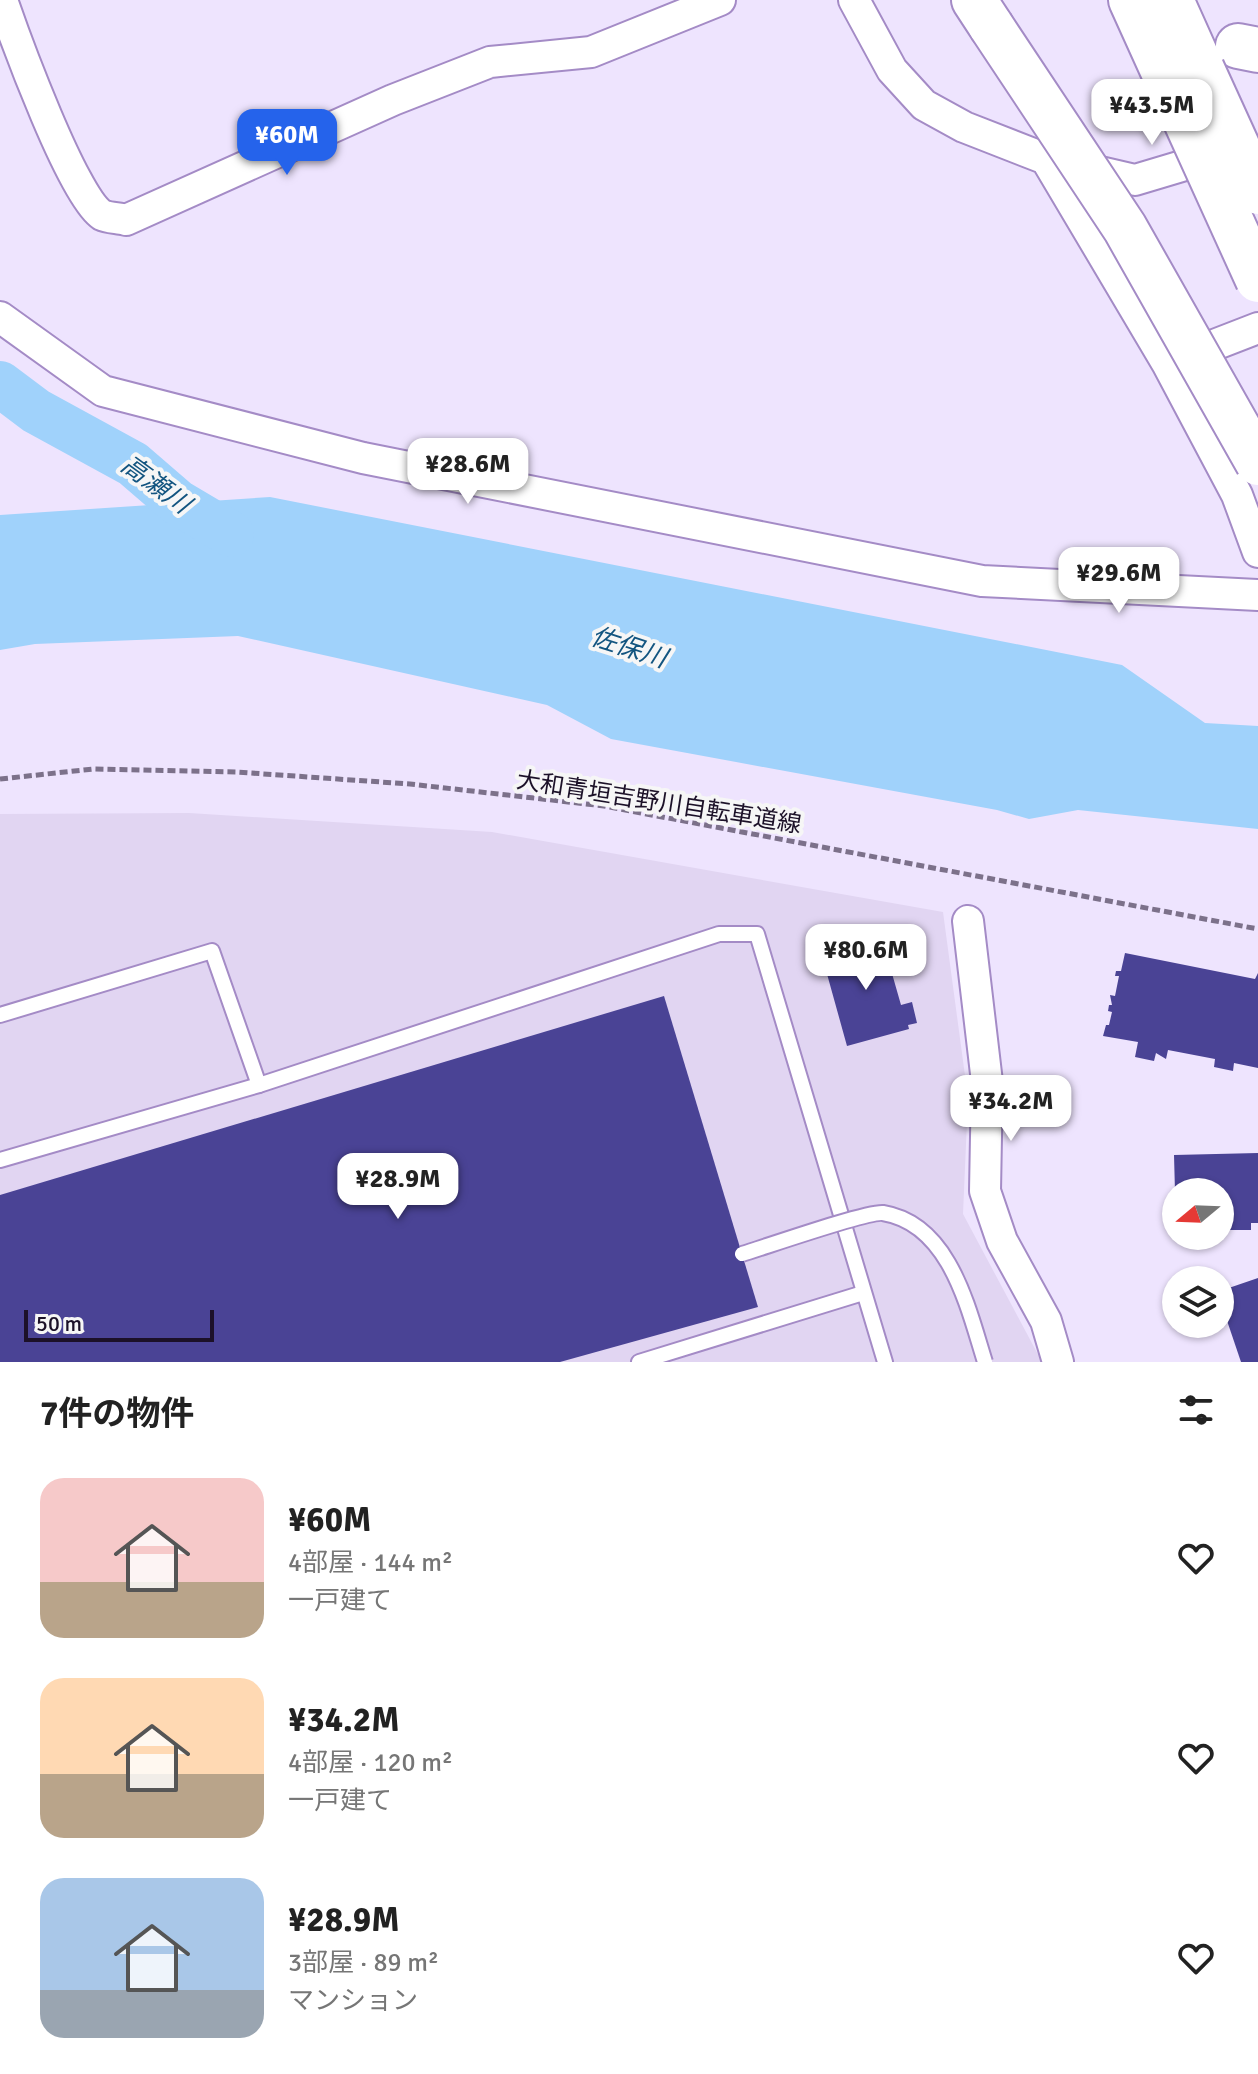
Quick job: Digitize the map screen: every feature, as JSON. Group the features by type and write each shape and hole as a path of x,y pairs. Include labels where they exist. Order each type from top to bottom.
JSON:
{"highway":[{"path":"1131,0 1217,62 1258,280"},
{"path":"1171,0 1217,62 1258,192"},
{"path":"983,13 1125,228 1258,463"}],"street":[{"path":"2,0 19,51 83,196 103,216 126,220 393,100 490,62 591,52 720,0"},
{"path":"854,0 892,70 924,105 964,127 1046,159 1135,180 1258,144"},
{"path":"1046,159 1167,363 1237,495 1258,552"},
{"path":"0,317 103,391 363,458 982,581 1258,595"},
{"path":"1167,363 1258,328"},
{"path":"968,921 987,1082 985,1191 1002,1241 1046,1321 1058,1362"}],"lane":[{"path":"0,1160 259,1085 719,934 757,934 885,1362"},
{"path":"0,1015 212,951 259,1085"},
{"path":"742,1254 881,1213 915,1225 938,1245 957,1283 985,1362"},
{"path":"639,1362 863,1293"}],"path":[{"name":"大和青垣吉野川自転車道線","path":"0,779 93,769 236,772 410,784 604,806 1258,929"}],"shaded area":[{"path":"189,813 492,832 943,912 968,1098 963,1214 1042,1362 0,1362 0,814"}],"water":[{"name":"佐保川","path":"270,497 1122,665 1205,723 1258,726 1258,829 1078,810 1029,819 997,810 611,739 547,705 238,636 35,644 0,650 0,515"}],"building":[{"path":"881,935 901,1005 912,1002 917,1023 908,1025 909,1029 847,1046 822,956 835,952 834,948"},
{"path":"1125,953 1255,979 1258,973 1258,1068 1234,1063 1233,1071 1214,1067 1215,1059 1168,1050 1166,1059 1156,1053 1154,1061 1135,1057 1138,1042 1103,1036 1112,1012 1108,1011 1109,1005 1112,1005 1110,995 1115,996 1119,976 1115,976 1116,971 1121,971"},
{"path":"664,996 758,1307 560,1362 0,1362 0,1195"},
{"path":"1258,1153 1258,1223 1251,1223 1251,1230 1234,1230 1234,1178 1175,1178 1174,1155"},
{"path":"1258,1278 1258,1362 1241,1362 1233,1338 1234,1286"}],"waterway":[{"name":"高瀬川","path":"0,384 36,411 133,464 177,502 231,534"}]}
